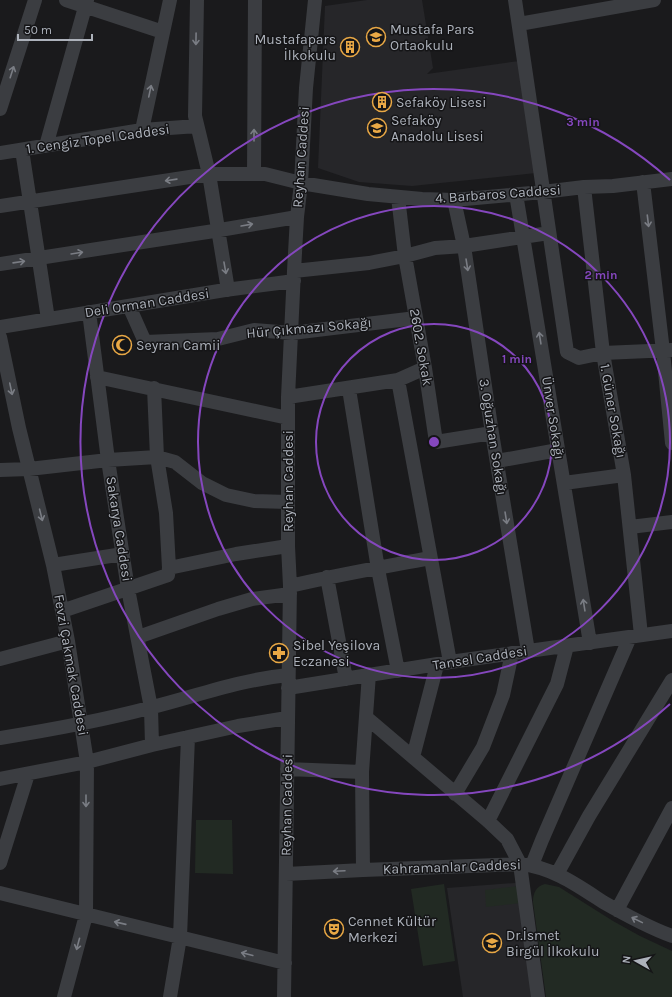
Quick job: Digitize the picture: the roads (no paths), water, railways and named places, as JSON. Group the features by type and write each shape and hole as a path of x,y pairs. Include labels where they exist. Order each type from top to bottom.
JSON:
{"street":[{"path":"0,109 35,0"},
{"path":"66,0 86,3 163,32"},
{"path":"142,130 170,0"},
{"path":"197,0 195,116 209,174 228,290"},
{"path":"254,174 255,0"},
{"path":"515,0 567,352 579,358 603,353 668,351"},
{"path":"518,24 654,0"},
{"name":"Reyhan Caddesi","path":"284,997 290,590 288,546 288,397 297,217 301,183 306,88 313,1"},
{"path":"46,146 86,3"},
{"name":"1. Cengiz Topel Caddesi","path":"0,153 142,130 197,126"},
{"path":"22,150 48,319"},
{"name":"4. Barbaros Caddesi","path":"0,206 30,200 209,174 266,174 301,183 368,194 454,200 584,187 614,186 672,179"},
{"path":"643,182 668,351 672,443"},
{"name":"1. Güner Sokağı","path":"526,865 542,840 635,636 630,527 624,475 603,353 584,187"},
{"name":"Ünver Sokağı","path":"516,194 590,643"},
{"name":"2602. Sokak","path":"398,197 405,256 425,368 436,442 492,433"},
{"name":"3. Oğuzhan Sokağı","path":"454,200 464,246 492,433 528,651"},
{"path":"0,264 218,231 297,217"},
{"name":"Deli Orman Caddesi","path":"0,327 228,290 294,276 405,256 435,248 464,246 549,233"},
{"name":"Hür Çıkmazı Sokağı","path":"129,306 145,342 218,339 254,330 292,332 416,318"},
{"name":"Sakarya Caddesi","path":"89,312 108,460 128,589 151,708 152,745"},
{"name":"Fevzi Çakmak Caddesi","path":"0,337 29,469 53,565 68,641 87,762 86,915 64,997"},
{"path":"288,397 349,389 398,380 425,368"},
{"path":"97,376 288,418"},
{"path":"398,380 430,558 444,663 413,757"},
{"path":"62,611 168,575 170,568 166,513 157,457 154,388"},
{"path":"349,389 378,569 398,671"},
{"path":"497,460 558,450"},
{"path":"0,470 29,469 108,460 157,457 176,462 202,483 226,495 254,502 288,502"},
{"path":"564,483 624,475"},
{"path":"630,527 672,522"},
{"path":"170,568 236,554 288,546"},
{"path":"53,565 123,554"},
{"path":"138,637 232,605 290,590 327,577 378,569 430,558"},
{"path":"327,577 346,679"},
{"name":"Tansel Caddesi","path":"0,738 82,724 151,708 223,687 268,677 288,682 346,679 369,674 672,631"},
{"path":"0,659 68,641"},
{"path":"488,821 557,684 567,646"},
{"path":"456,794 483,747 503,695 512,653"},
{"path":"363,870 362,772 369,674"},
{"path":"556,874 589,816 672,680"},
{"path":"0,779 87,762 152,745 238,726 288,718"},
{"path":"367,718 488,821 507,839 526,865 538,997"},
{"path":"170,997 180,937 188,737"},
{"path":"287,769 362,772"},
{"path":"0,862 28,774"},
{"path":"617,910 672,808"},
{"name":"Kahramanlar Caddesi","path":"286,874 526,865 556,874 617,910 672,936"},
{"path":"0,893 285,963"}],"place":[{"name":"Mustafa Pars Ortaokulu","path":"376,37"},
{"name":"Mustafapars İlkokulu","path":"350,47"},
{"name":"Sefaköy Lisesi","path":"382,102"},
{"name":"Sefaköy Anadolu Lisesi","path":"377,128"},
{"name":"Seyran Camii","path":"122,345"},
{"name":"Sibel Yeşilova Eczanesi","path":"279,653"},
{"name":"Cennet Kültür Merkezi","path":"334,929"},
{"name":"Dr.İsmet Birgül İlkokulu","path":"492,943"}]}
